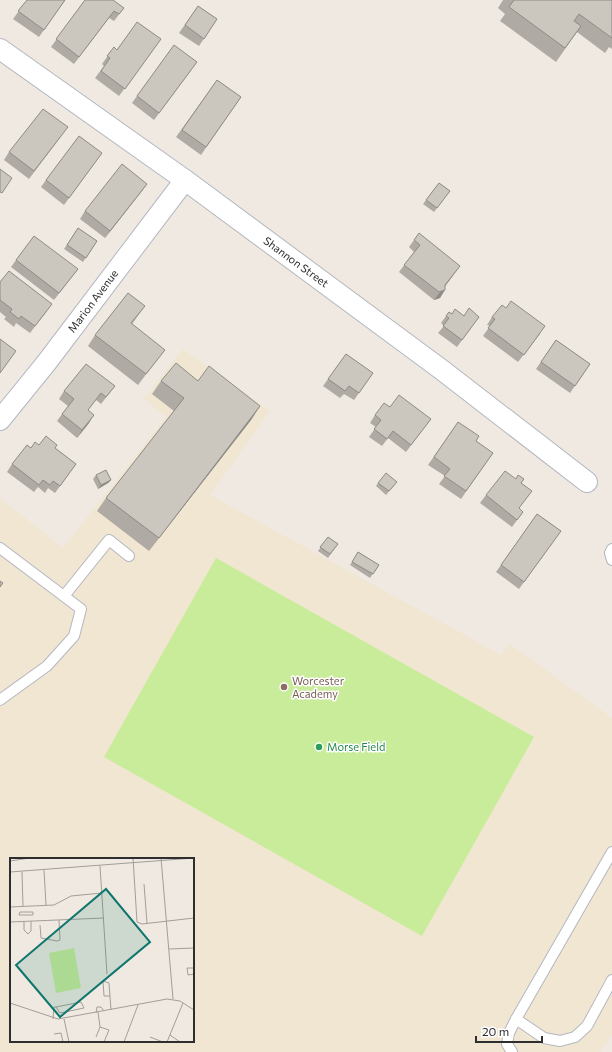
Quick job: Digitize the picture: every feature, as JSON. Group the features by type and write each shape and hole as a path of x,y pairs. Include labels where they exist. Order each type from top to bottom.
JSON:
{"street":[{"name":"Shannon Street","path":"1,51 185,180 448,375 587,482"},
{"name":"Marion Avenue","path":"0,420 47,362 185,180"}],"lane":[{"path":"64,596 109,540 129,556"},
{"path":"0,548 81,609 74,636 47,666 0,700"},
{"path":"612,549 610,553 612,560"},
{"path":"512,1052 507,1044 509,1032 612,852"},
{"path":"516,1019 544,1038 560,1041 575,1037 587,1026 612,980"}],"shaded area":[{"name":"Worcester Academy","path":"183,349 270,411 210,495 501,655 510,644 612,718 612,1035 600,1052 0,1052 0,498 63,548 166,417 144,399"}],"green space":[{"name":"Morse Field","path":"216,558 534,737 422,936 104,757"}],"building":[{"path":"27,0 65,0 44,30 18,11"},
{"path":"85,0 113,0 124,8 119,14 114,11 79,57 56,39"},
{"path":"514,0 612,0 612,38 579,14 574,21 581,26 565,48 509,7"},
{"path":"198,6 217,19 204,39 185,25"},
{"path":"137,22 161,39 125,89 101,71 110,58 107,56 114,47 117,50"},
{"path":"174,45 197,62 159,113 137,96"},
{"path":"217,80 241,97 206,147 182,130"},
{"path":"43,109 68,127 34,171 9,152"},
{"path":"79,136 102,153 69,198 46,180"},
{"path":"122,164 147,184 110,231 85,211"},
{"path":"0,169 12,178 2,193 0,192"},
{"path":"439,183 450,191 437,208 426,200"},
{"path":"78,228 97,241 86,258 67,245"},
{"path":"419,233 460,266 445,285 445,290 439,292 404,265 420,245 414,240"},
{"path":"34,236 78,269 59,293 16,260"},
{"path":"9,271 52,304 35,326 21,316 19,319 10,312 12,309 0,300 0,282"},
{"path":"128,293 145,306 131,323 165,350 146,374 95,335"},
{"path":"511,301 545,326 524,355 488,328 495,319 492,317 502,305 506,308"},
{"path":"469,308 479,317 462,340 443,326 449,318 446,316 449,312 452,314 455,309 464,316"},
{"path":"0,339 16,351 0,373"},
{"path":"556,340 590,364 575,386 541,362"},
{"path":"346,354 373,373 359,393 349,386 345,391 328,379"},
{"path":"176,363 198,381 209,366 260,406 159,538 106,498 184,398 161,381"},
{"path":"86,364 115,386 106,397 101,393 88,410 94,415 82,430 62,414 74,399 64,391"},
{"path":"399,395 431,419 411,445 393,431 387,439 374,429 381,420 375,415 384,403 390,407"},
{"path":"458,422 479,436 476,441 493,453 466,491 444,476 450,469 434,457"},
{"path":"46,436 57,445 55,448 76,464 60,486 53,481 50,485 43,480 39,485 12,464 27,445 31,448 35,442 39,445"},
{"path":"106,470 111,480 101,485 96,475"},
{"path":"505,471 516,479 518,475 524,479 521,483 532,491 519,508 523,512 517,520 486,495"},
{"path":"386,473 397,482 389,491 378,483"},
{"path":"537,514 561,531 524,582 501,565"},
{"path":"328,537 338,544 330,554 320,547"},
{"path":"358,552 379,565 373,574 352,562"}],"place":[{"name":"Worcester Academy","path":"284,687"},
{"name":"Morse Field","path":"319,747"}]}
